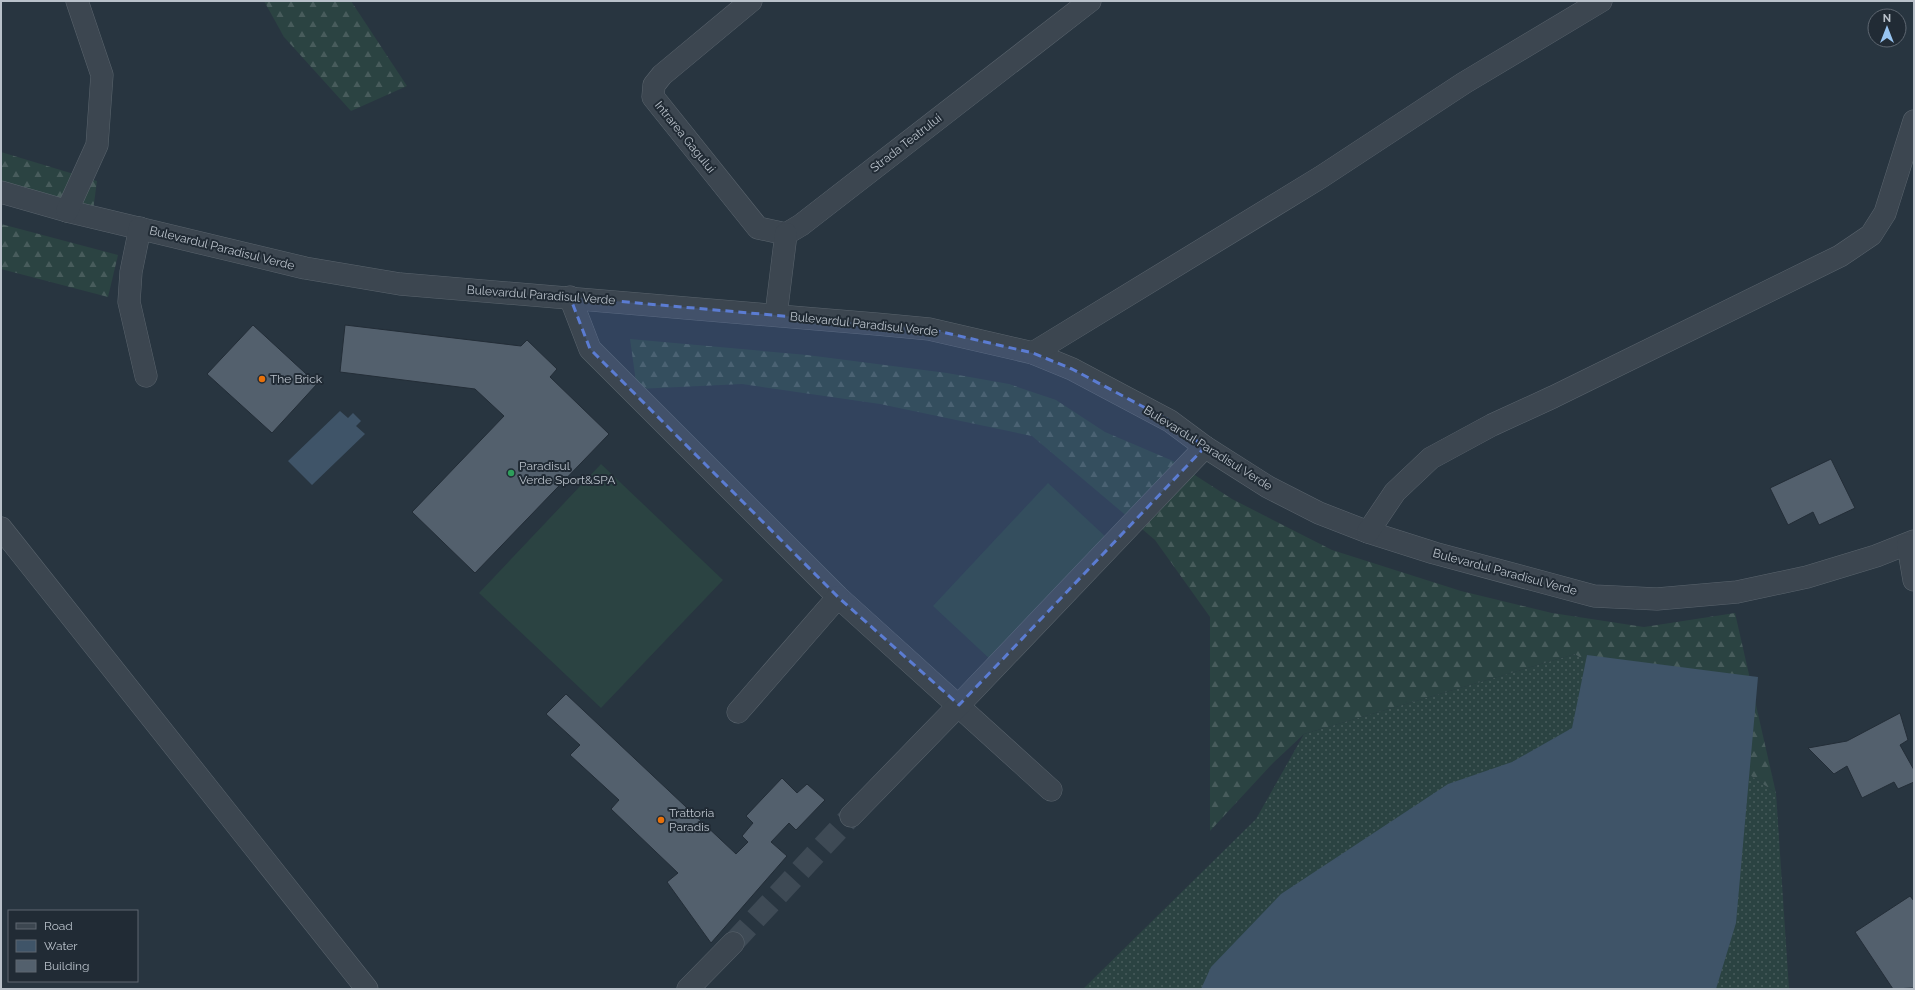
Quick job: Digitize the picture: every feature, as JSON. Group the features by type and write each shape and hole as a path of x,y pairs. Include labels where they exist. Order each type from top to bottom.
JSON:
{"street":[{"path":"67,211 97,145 102,75 77,1"},
{"name":"Intrarea Gagului","path":"751,1 662,75 654,84 653,97 758,228 786,234"},
{"name":"Strada Teatrului","path":"786,234 801,225 1090,1"},
{"path":"1033,354 1321,177 1464,83 1601,1"},
{"path":"1368,532 1394,492 1431,458 1492,425 1553,397 1840,256 1871,235 1885,213 1914,121"},
{"name":"Bulevardul Paradisul Verde","path":"1,192 67,211 305,268 400,284 570,297 928,329 1033,354 1072,369 1122,395 1170,422 1205,447 1268,487 1319,513 1368,532 1434,553 1594,596 1657,599 1737,592 1807,577 1911,543"},
{"path":"140,228 131,272 129,302 146,376"},
{"path":"776,315 786,234"},
{"path":"570,297 590,349 838,597 960,705 1052,790"},
{"path":"850,816 960,705 1205,447"},
{"path":"1,528 367,989"},
{"path":"1911,543 1914,580"},
{"path":"738,712 838,597"},
{"path":"688,989 733,943"}],"highlighted area":[{"path":"570,297 929,329 1033,353 1072,369 1170,421 1205,447 959,705 838,597 590,349"}],"green space":[{"path":"264,1 351,1 407,86 351,111 284,37"},
{"path":"1,152 97,181 92,218 1,189"},
{"path":"1,224 118,255 108,297 1,269"},
{"path":"630,339 807,355 947,373 1009,384 1056,400 1105,432 1173,461 1232,499 1332,550 1461,591 1552,613 1644,627 1735,613 1776,793 1575,654 1304,734 1273,763 1210,831 1210,617 1155,540 1032,436 880,404 742,384 637,389"},
{"path":"601,464 723,580 601,708 479,593"},
{"path":"1048,483 1107,538 992,661 933,606"},
{"path":"1575,654 1776,793 1789,989 1083,989 1256,819 1304,734"}],"water":[{"path":"340,411 348,418 353,413 361,421 356,426 365,434 312,485 288,461"},
{"path":"1587,655 1758,677 1736,923 1716,989 1201,989 1211,967 1281,894 1448,784 1512,762 1572,728"}],"building":[{"name":"The Brick","path":"253,325 317,384 272,433 207,374"},
{"name":"Paradisul Verde Sport&SPA","path":"345,325 521,346 527,340 557,369 550,377 609,434 475,573 412,512 504,416 475,389 340,372"},
{"path":"1831,459 1855,508 1819,525 1813,512 1788,525 1770,488"},
{"name":"Trattoria Paradis","path":"566,694 736,854 748,842 742,836 753,823 746,816 782,778 797,793 807,784 825,800 796,830 789,823 771,842 787,856 711,943 667,882 678,873 611,809 619,800 570,755 580,745 546,714"},
{"path":"1900,713 1908,740 1900,745 1914,770 1914,782 1898,789 1894,782 1862,798 1847,766 1834,774 1808,748 1847,741"},
{"path":"1910,896 1914,901 1914,988 1893,989 1855,932"}],"tunnel":[{"path":"733,943 851,816"}],"place":[{"name":"The Brick","path":"262,379"},
{"name":"Paradisul Verde Sport&SPA","path":"511,473"},
{"name":"Trattoria Paradis","path":"661,820"}]}
